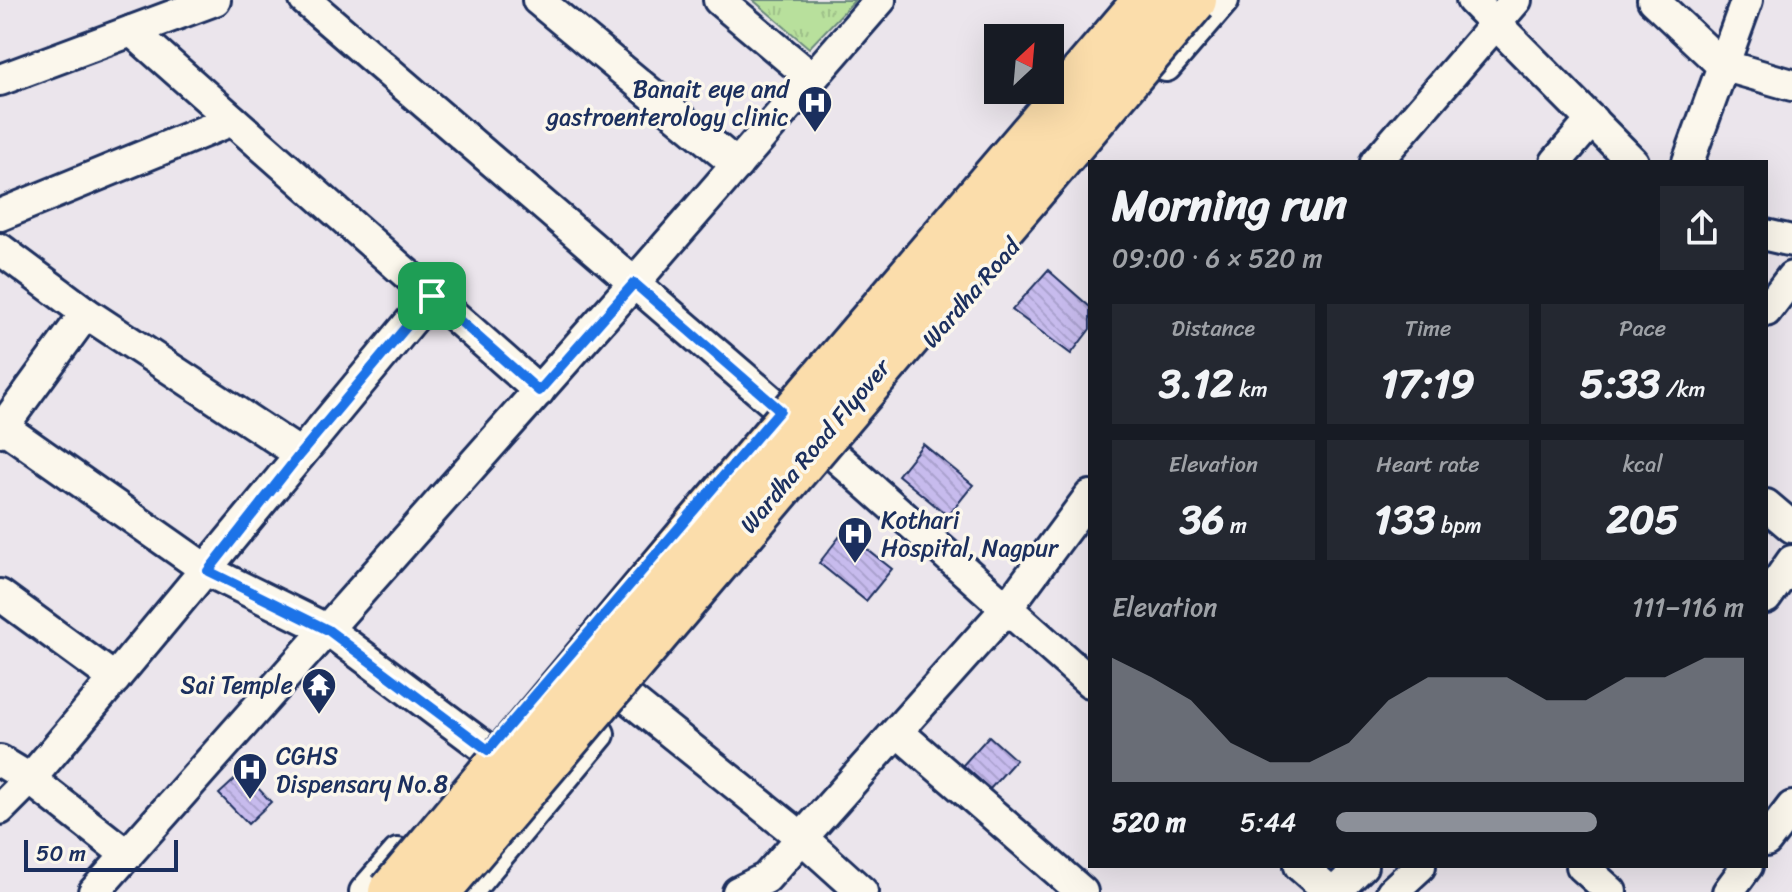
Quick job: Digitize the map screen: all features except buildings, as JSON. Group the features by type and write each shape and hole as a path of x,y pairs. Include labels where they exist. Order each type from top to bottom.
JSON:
{"highway":[{"name":"Wardha Road Flyover","path":"375,889 678,549 1146,0"},
{"name":"Wardha Road Flyover","path":"437,892 1194,0"}],"street":[{"path":"0,80 215,0"},
{"path":"305,0 833,454 1088,680"},
{"path":"538,0 737,165"},
{"path":"719,0 812,78"},
{"path":"94,892 539,391 880,0"},
{"path":"375,889 488,750 780,410 1125,0"},
{"name":"Wardha Road","path":"467,892 628,698 753,554 833,454 1223,0"},
{"path":"1472,0 1507,11 1592,120 1631,160"},
{"path":"1653,0 1722,65 1792,85"},
{"path":"1689,160 1747,0"},
{"path":"1378,160 1507,11"},
{"path":"132,31 539,391"},
{"path":"0,215 232,120"},
{"path":"1558,160 1592,120"},
{"path":"1768,235 1792,241"},
{"path":"0,249 86,313 300,454"},
{"path":"1768,308 1792,277"},
{"path":"0,809 30,779 208,571 300,454 432,296"},
{"path":"86,313 1,429 208,571 328,630 488,750"},
{"path":"738,892 766,878 898,732 1007,608 1088,499"},
{"path":"1768,507 1792,527"},
{"path":"1768,595 1792,561"},
{"path":"0,595 115,679"},
{"path":"628,698 801,837 862,892"},
{"path":"898,732 1082,892"},
{"path":"0,761 30,779 127,855"},
{"path":"1776,842 1792,807"},
{"path":"1302,868 1332,892 1360,868"},
{"path":"1392,892 1418,868"},
{"path":"1584,868 1611,892"},
{"path":"1728,892 1746,868"}],"green space":[{"path":"753,0 855,0 809,48"}],"railway":[{"path":"397,892 1154,0"},
{"path":"414,892 1170,0"}],"place":[{"name":"Banait eye and gastroenterology clinic","path":"815,134"},
{"name":"Kothari Hospital, Nagpur","path":"855,565"},
{"name":"Sai Temple","path":"319,716"},
{"name":"CGHS Dispensary No.8","path":"250,801"}],"route":[{"path":"634,283 780,410 488,750 328,630 208,571 300,454 432,296 539,391 634,283"}]}
